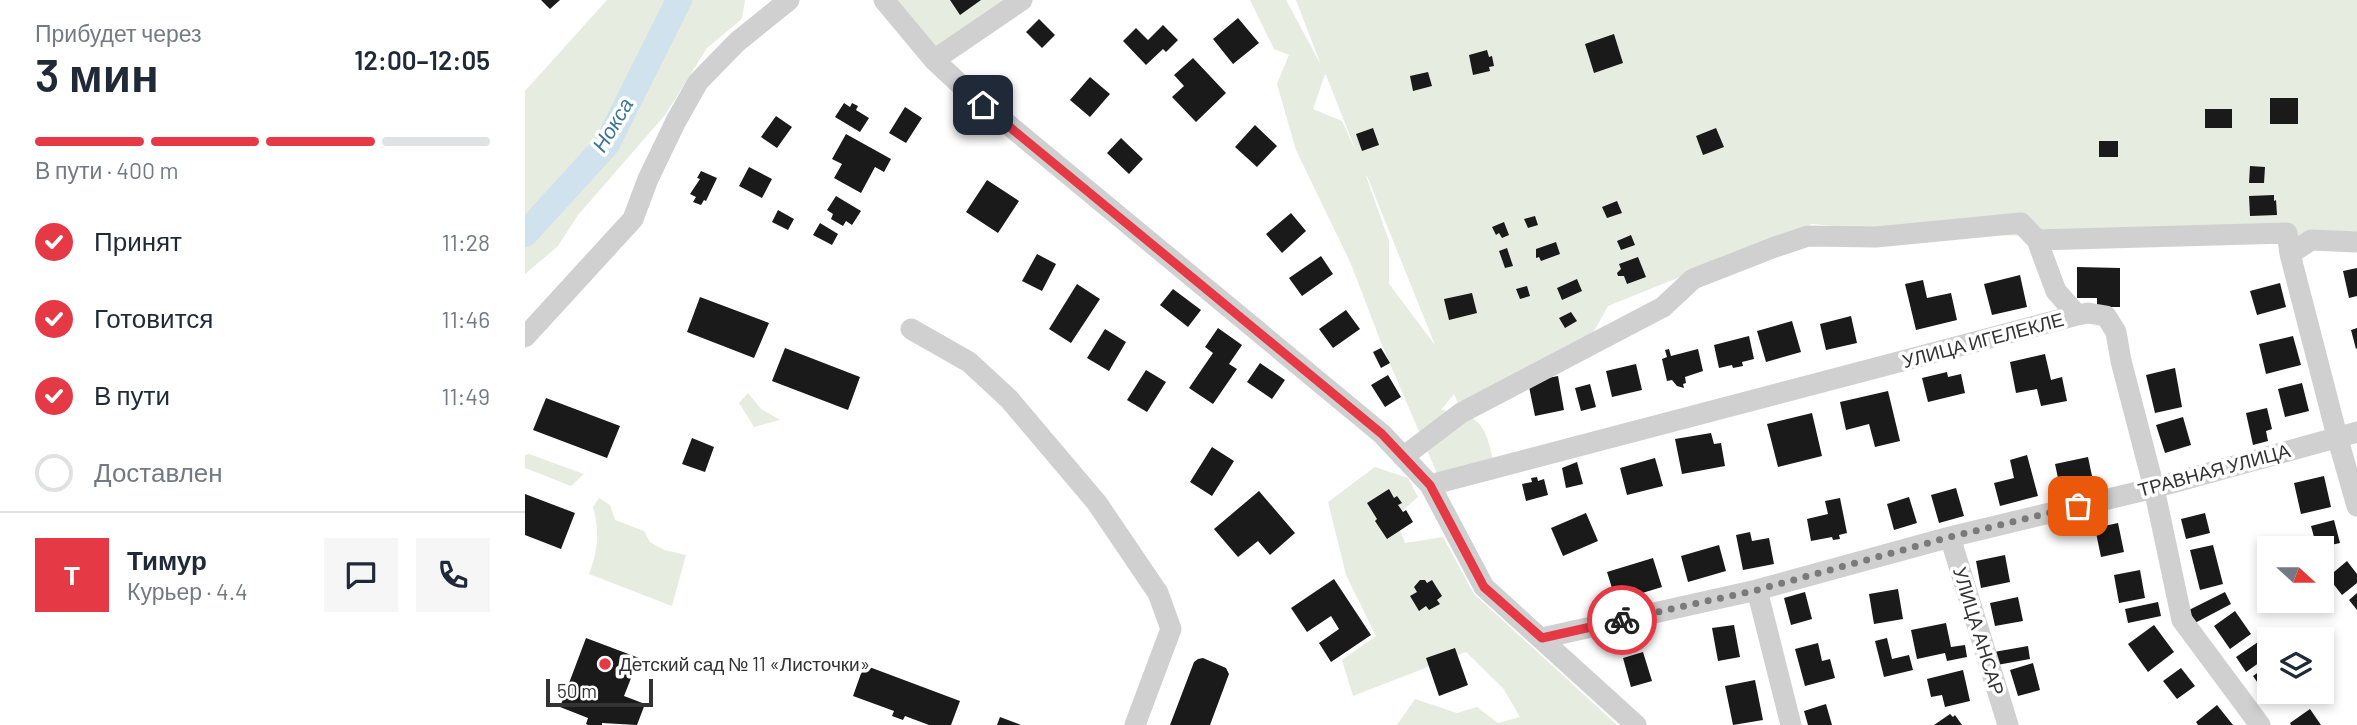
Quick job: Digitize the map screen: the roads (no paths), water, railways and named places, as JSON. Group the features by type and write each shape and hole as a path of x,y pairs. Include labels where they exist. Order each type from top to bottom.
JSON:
{"street":[{"path":"525,337 633,219 675,121 698,82 737,42 789,0"},
{"path":"884,0 934,60 964,88 1382,434 1430,485 1484,587 1636,725"},
{"path":"934,60 1021,0"},
{"path":"1403,457 1461,413 1663,307 1693,279 1808,236 1876,237 2021,223 2037,240 2056,291 2077,315"},
{"path":"2037,240 2289,244 2311,240 2357,242"},
{"path":"2289,244 2347,434 2357,506"},
{"name":"УЛИЦА ИГЕЛЕКЛЕ","path":"1430,485 2077,315 2088,313 2106,317 2116,332 2120,360 2154,488 2182,620 2260,725"},
{"path":"911,329 969,362 1009,399 1097,503 1158,593 1171,629 1135,725"},
{"name":"ТРАВНАЯ УЛИЦА","path":"1542,638 1757,590 1950,537 2154,488 2347,434"},
{"name":"УЛИЦА АНСАР","path":"1950,537 2008,725"},
{"path":"1757,590 1791,725"}],"waterway":[{"name":"Нокса","path":"525,234 607,144 679,0"}],"place":[{"name":"Детский сад № 11 «Листочки»","path":"605,664"}]}
